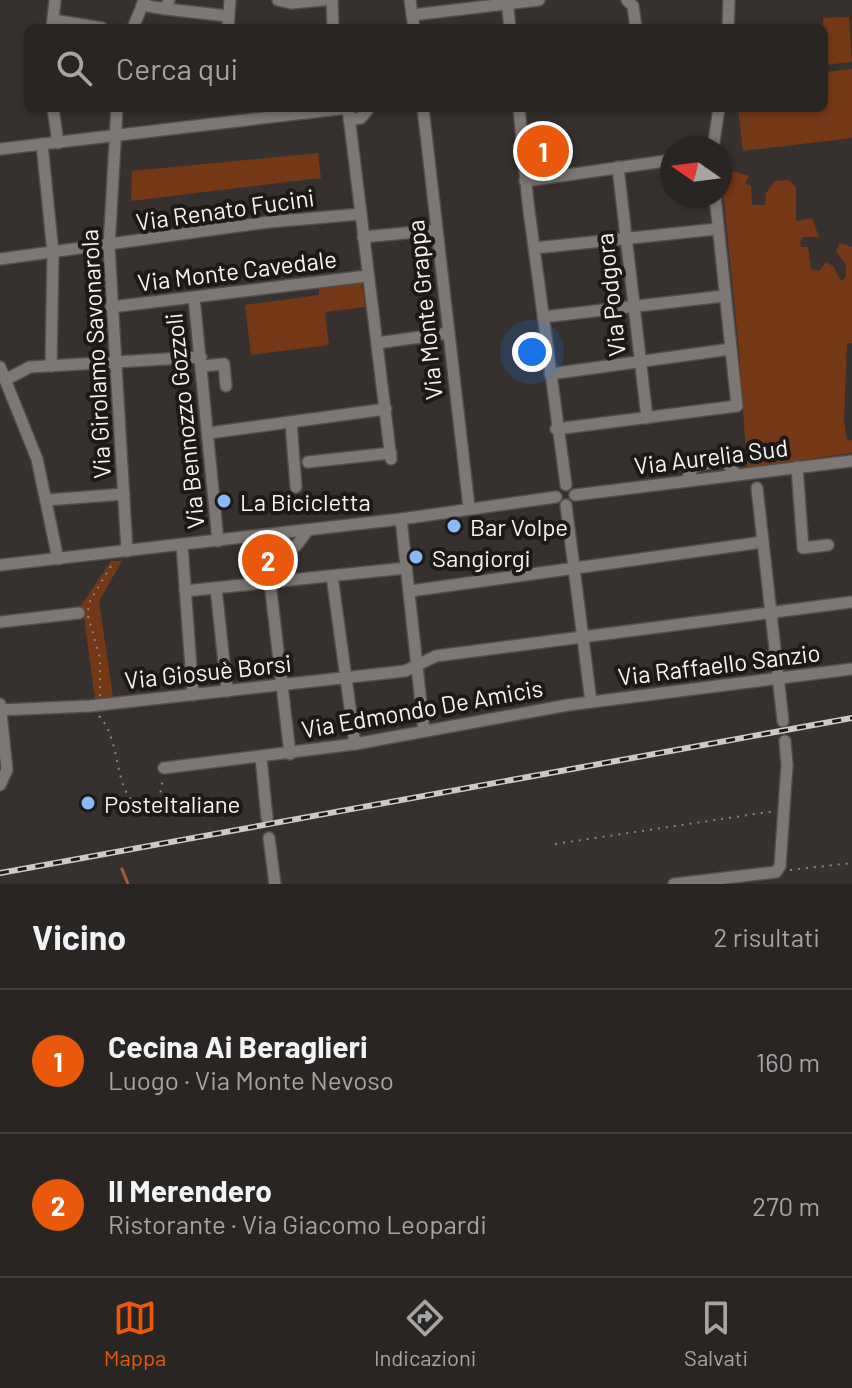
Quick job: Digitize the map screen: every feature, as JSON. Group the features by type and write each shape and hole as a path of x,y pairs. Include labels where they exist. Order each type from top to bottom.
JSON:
{"street":[{"path":"52,24 55,0"},
{"path":"135,24 143,2 168,4 228,22 230,0"},
{"path":"278,0 324,0"},
{"path":"332,0 333,24"},
{"path":"410,0 413,22 507,2 539,0"},
{"path":"627,0 633,6 635,24"},
{"path":"728,24 729,0"},
{"path":"507,2 510,24"},
{"path":"54,112 58,143"},
{"name":"Via Girolamo Savonarola","path":"117,112 109,247 113,362 124,494 124,551"},
{"path":"235,112 236,122"},
{"path":"0,149 236,122 348,114 361,118 366,112"},
{"name":"Via Monte Grappa","path":"423,112 469,507"},
{"path":"519,112 556,429 566,485"},
{"path":"715,136 718,112"},
{"path":"308,462 391,456 348,114"},
{"path":"42,144 53,253 51,366"},
{"path":"528,180 660,162"},
{"name":"Via Podgora","path":"618,167 647,418"},
{"path":"556,429 737,406 716,208"},
{"name":"Via Renato Fucini","path":"0,259 109,247 269,222 361,214"},
{"path":"535,248 717,229"},
{"path":"363,237 437,230"},
{"name":"Via Monte Cavedale","path":"111,307 367,276"},
{"path":"543,317 724,296"},
{"name":"Via Bennozzo Gozzoli","path":"194,298 218,541"},
{"path":"377,343 449,333"},
{"path":"550,374 731,349"},
{"path":"5,380 30,367 113,362 201,362 224,364 226,386"},
{"path":"0,367 37,459 58,559"},
{"path":"209,433 386,409"},
{"path":"291,422 296,487"},
{"name":"Via Aurelia Sud","path":"575,495 797,467 850,465"},
{"path":"797,467 803,548 828,545"},
{"path":"556,497 558,489 566,485"},
{"path":"566,485 575,495 566,505"},
{"path":"757,488 783,721"},
{"path":"47,500 124,494"},
{"path":"0,565 401,519 556,497 566,505 591,702"},
{"path":"401,519 424,731"},
{"path":"410,591 763,542"},
{"path":"182,545 193,695"},
{"path":"185,591 406,568"},
{"path":"332,576 355,744"},
{"path":"270,582 290,754"},
{"path":"216,588 227,691"},
{"name":"Via Giosuè Borsi","path":"0,708 95,706 345,679 405,671 416,663 436,656 852,602"},
{"path":"0,622 79,613"},
{"name":"Via Raffaello Sanzio","path":"591,702 852,669"},
{"name":"Via Edmondo De Amicis","path":"164,768 355,744 591,702"},
{"path":"0,708 7,770 0,785"},
{"path":"674,884 776,872 784,810 785,741"},
{"path":"261,758 267,818"},
{"path":"269,838 275,884"}],"path":[{"path":"124,551 90,601 88,617 100,658 95,706 108,725 127,797 134,802 159,801 164,768"},
{"path":"555,844 784,810"},
{"path":"776,872 852,863"}],"shaded area":[{"path":"849,17 852,62 828,65 828,24 823,24 823,18"},
{"path":"852,69 852,138 743,151 738,112 828,112 828,72"},
{"path":"318,153 321,178 131,201 132,171"},
{"path":"732,173 749,176 745,183 751,186 752,205 765,205 766,193 775,181 789,180 796,187 796,221 812,218 819,237 803,237 800,242 801,247 808,247 811,269 819,271 826,262 833,266 841,281 846,277 846,265 836,251 840,243 852,247 852,343 847,344 844,420 847,441 852,440 852,453 747,468 725,208 732,208"},
{"path":"362,282 365,307 325,312 329,345 251,355 245,305 319,295 319,288"},
{"path":"111,561 122,561 99,601 113,697 95,699 83,610 78,610"}],"waterway":[{"path":"122,869 128,884"}],"railway":[{"path":"0,873 852,718"}],"place":[{"name":"Cecina Ai Beraglieri","path":"543,151"},
{"name":"La Bicicletta","path":"224,501"},
{"name":"Bar Volpe","path":"454,526"},
{"name":"Sangiorgi","path":"416,557"},
{"name":"Il Merendero","path":"268,560"},
{"name":"PosteItaliane","path":"88,803"}]}
